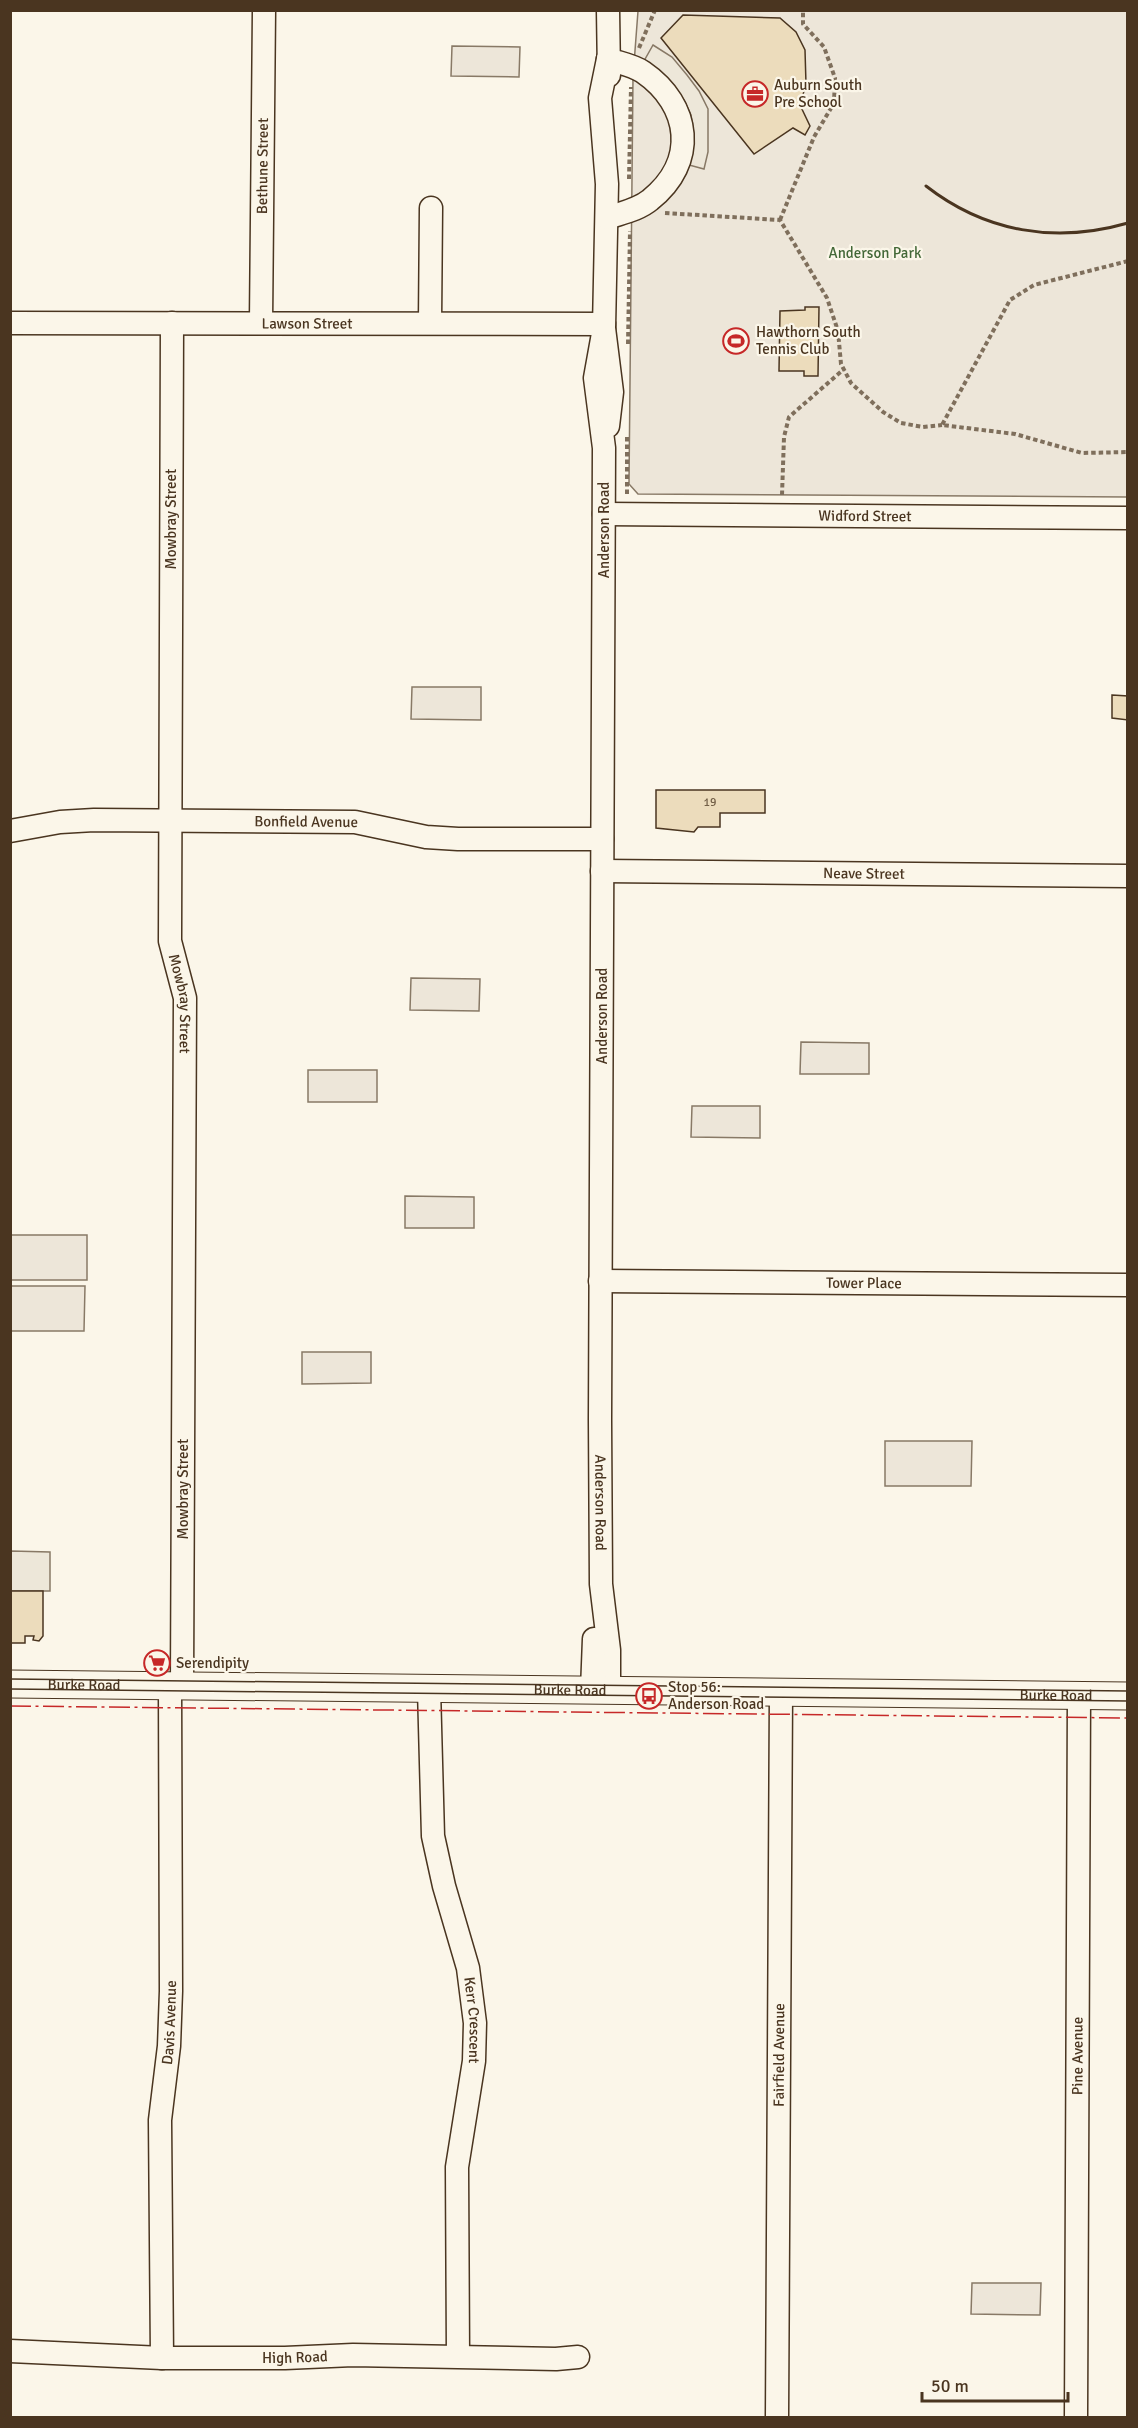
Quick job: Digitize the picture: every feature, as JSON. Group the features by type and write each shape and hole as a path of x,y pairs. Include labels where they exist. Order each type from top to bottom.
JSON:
{"main road":[{"name":"Burke Road","path":"10,1684 1128,1696"}],"street":[{"name":"Bethune Street","path":"261,322 264,10"},
{"name":"Anderson Road","path":"600,1690 593,1648 601,1584 600,1281 604,448 612,392 604,326 607,184 600,98 608,59 608,10"},
{"path":"606,218 630,211 649,201 668,182 677,167 683,135 681,118 667,92 641,70 608,59"},
{"path":"430,323 431,208"},
{"name":"Lawson Street","path":"10,323 261,322 604,326"},
{"name":"Mowbray Street","path":"172,323 170,941 185,998 176,1685"},
{"name":"Widford Street","path":"604,514 1128,518"},
{"name":"Bonfield Avenue","path":"10,831 78,820 355,822 426,837 602,839"},
{"name":"Neave Street","path":"602,871 1128,876"},
{"name":"Tower Place","path":"600,1281 1128,1285"},
{"name":"Davis Avenue","path":"162,2358 160,2120 169,2046 176,1685"},
{"name":"Kerr Crescent","path":"429,1689 433,1836 444,1886 468,1968 475,2023 474,2061 461,2128 457,2167 458,2356"},
{"name":"Fairfield Avenue","path":"777,2418 781,1692"},
{"name":"Pine Avenue","path":"1076,2418 1079,1695"},
{"name":"High Road","path":"10,2351 162,2358 458,2356 556,2359 578,2357"}],"path":[{"path":"628,353 631,67 655,10"},
{"path":"780,219 814,137 834,103 835,78 824,47 803,24 802,10"},
{"path":"630,211 780,219"},
{"path":"780,219 827,298 838,331 844,369 851,383 883,412 901,423 923,427 942,425 1015,434 1082,453 1128,452"},
{"path":"942,425 1010,300 1034,285 1128,261"},
{"path":"782,496 784,437 789,417 844,369"},
{"path":"627,424 627,496 639,496"},
{"path":"770,496 794,496"}],"green space":[{"name":"Anderson Park","path":"638,11 1127,11 1127,497 638,494 629,484 633,77"},
{"path":"452,46 520,47 519,77 451,76"},
{"path":"412,687 481,687 481,720 411,719"},
{"path":"411,978 480,979 479,1011 410,1010"},
{"path":"801,1042 869,1043 869,1074 800,1074"},
{"path":"308,1070 377,1070 377,1102 308,1102"},
{"path":"692,1106 760,1106 760,1138 691,1137"},
{"path":"405,1196 474,1197 474,1228 405,1228"},
{"path":"11,1235 87,1235 87,1280 11,1280"},
{"path":"11,1286 85,1286 84,1331 11,1331"},
{"path":"302,1352 371,1352 371,1383 302,1384"},
{"path":"885,1441 972,1441 971,1486 885,1486"},
{"path":"972,2283 1041,2283 1040,2315 971,2314"}],"shaded area":[{"path":"653,45 672,57 699,91 708,109 708,152 704,169 689,165 694,134 691,115 684,100 661,72 644,61"},
{"path":"11,1551 50,1552 50,1591 11,1591"}],"building":[{"name":"Auburn South Pre School","path":"683,15 780,18 796,32 805,50 806,84 800,105 810,126 805,135 793,128 754,154 661,38"},
{"path":"805,307 819,307 818,376 804,376 804,371 779,371 780,311 805,310"},
{"path":"1112,695 1128,696 1128,720 1112,718"},
{"path":"656,790 765,790 765,813 720,813 720,827 698,827 694,832 656,828"},
{"path":"10,1591 43,1591 43,1636 39,1641 33,1640 34,1636 25,1636 25,1643 10,1643"}],"tram line":[{"path":"10,1679 1128,1691"},
{"path":"10,1689 1128,1701"}],"wall":[{"path":"926,186 972,214 1022,230 1074,233 1128,223"}],"power":[{"path":"10,1706 1128,1718"}],"place":[{"name":"Auburn South Pre School","path":"755,94"},
{"name":"Hawthorn South Tennis Club","path":"736,341"},
{"name":"Serendipity","path":"157,1663"},
{"name":"Stop 56: Anderson Road","path":"649,1696"}]}
